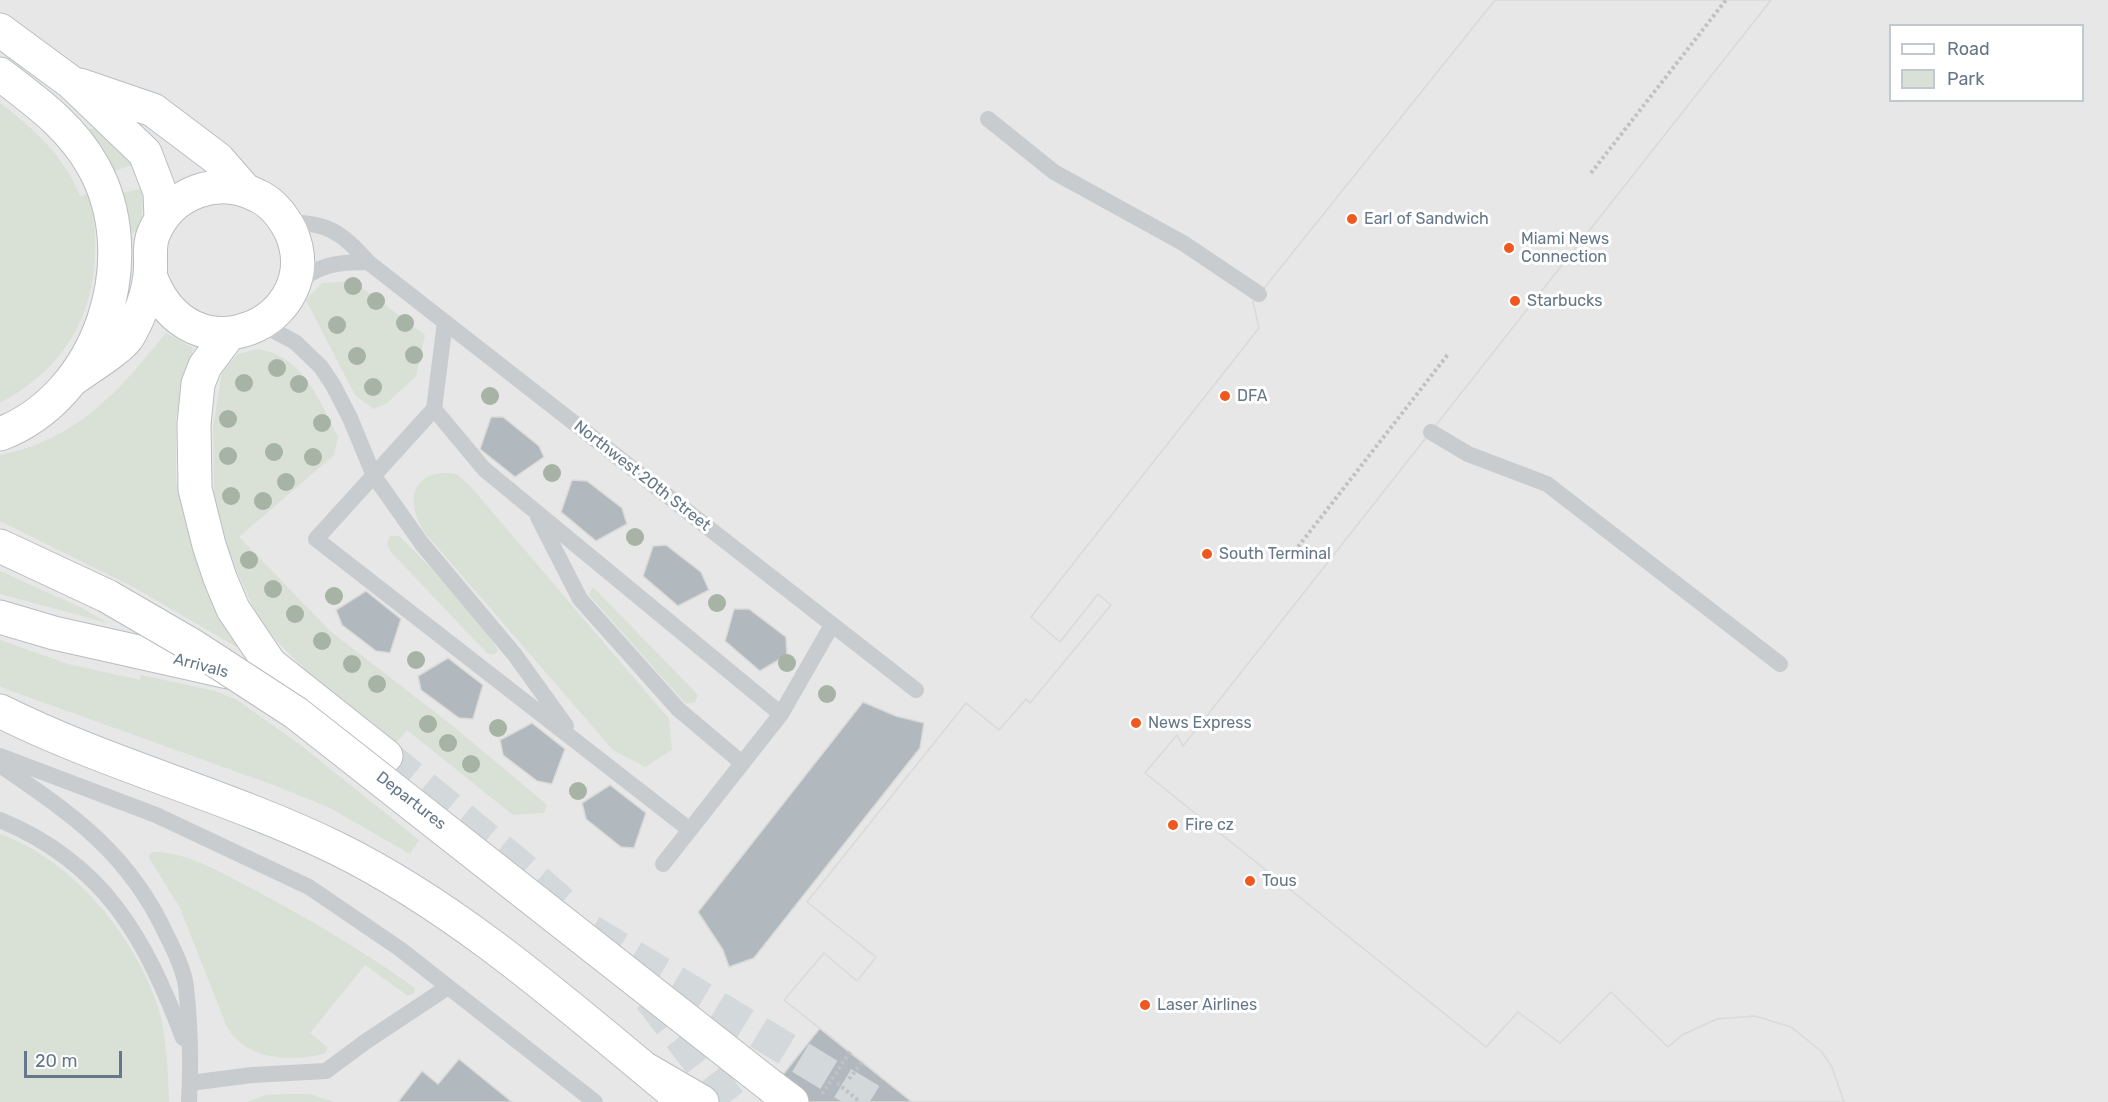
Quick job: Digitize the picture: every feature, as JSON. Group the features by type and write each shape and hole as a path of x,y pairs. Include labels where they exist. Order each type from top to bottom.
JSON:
{"main road":[{"path":"0,30 72,82 145,153 154,171 159,192 161,219"},
{"path":"0,74 47,111 81,145 103,185 110,208 115,232 112,289 106,311 86,359 72,380"},
{"path":"72,82 153,110 218,159 245,190"},
{"path":"0,434 38,415 72,380 128,338 143,305 150,274 149,255 152,236 161,219 174,205 198,191 226,186 245,190 261,197 286,223 294,239 297,256 296,274 290,291 278,310 261,324 229,334 208,332 188,325 171,312 158,295 150,274"},
{"name":"Arrivals","path":"0,617 54,633 229,673 291,701 386,756 270,664 233,609 220,578 208,545 195,489 194,424 198,384 205,366 229,334"},
{"name":"Departures","path":"0,546 107,596 231,669 296,713 792,1102"},
{"path":"0,711 335,848 413,892 542,986 686,1102"},
{"path":"646,1070 702,1102"}],"lane":[{"path":"988,119 1054,172 1183,243 1259,294"},
{"name":"Northwest 20th Street","path":"286,223 310,222 347,238 369,262 916,690"},
{"path":"290,291 304,276 321,267 338,262 369,262"},
{"path":"445,322 434,409 316,539 690,830"},
{"path":"261,324 295,342 321,368 333,384 350,418 374,476 422,544 515,655 577,742"},
{"path":"434,409 484,469 781,714"},
{"path":"1431,432 1468,454 1547,483 1780,664"},
{"path":"535,511 580,599 678,709 742,763"},
{"path":"663,864 781,714 832,625"},
{"path":"0,756 156,815 309,887 354,915 595,1102"},
{"path":"0,765 87,827 114,854 138,885 164,928 177,957 186,986 189,1102"},
{"path":"0,820 63,855 117,907 147,952 188,1053"},
{"path":"190,1083 252,1075 326,1071 448,987"}],"path":[{"path":"1590,173 1726,0"},
{"path":"1287,561 1449,354"},
{"path":"817,1102 850,1052"},
{"path":"849,1079 862,1062"},
{"path":"837,1083 860,1102"}],"shaded area":[{"path":"0,0 2108,0 2108,1102 0,1102"}],"green space":[{"path":"0,103 47,144 66,168 80,196 90,193 95,258 91,288 83,315 70,341 52,364 29,385 0,403"},
{"path":"93,128 117,147 132,165 111,172 89,130"},
{"path":"139,189 142,192 141,218 136,232 131,233 120,197 122,193"},
{"path":"353,281 425,335 416,376 386,404 373,409 355,395 306,300 322,283"},
{"path":"166,333 193,348 176,417 176,481 207,593 247,653 135,588 0,521 0,455 52,438 74,425 113,393"},
{"path":"258,349 274,353 299,370 316,395 338,437 334,455 239,537 330,631 454,727 547,805 544,813 513,815 407,730 394,746 310,675 262,626 229,554 214,494 213,427 222,372 238,354"},
{"path":"451,473 458,475 470,486 669,719 672,750 645,767 613,750 426,534 415,512 415,492 426,478"},
{"path":"390,536 399,536 466,606 498,651 494,655 487,653 390,551 387,544"},
{"path":"0,571 80,607 108,623 0,594"},
{"path":"593,587 698,695 695,702 686,704 589,595"},
{"path":"0,640 68,664 140,680 141,675 215,691 237,700 299,744 419,840 410,854 330,808 276,786 6,689 0,686"},
{"path":"0,834 27,846 52,862 76,882 98,904 135,955 149,983 162,1021 167,1056 169,1102 0,1102"},
{"path":"150,853 192,859 271,899 375,961 415,988 414,993 408,996 365,965 310,1033 327,1047 326,1053 285,1058 258,1052 246,1046 235,1038 227,1027 180,908 149,858"},
{"path":"310,1094 335,1102 247,1102 266,1095"}],"building":[{"name":"South Terminal","path":"1495,0 1771,0 1183,746 1177,735 1145,773 1486,1047 1518,1012 1560,1043 1611,992 1668,1047 1682,1035 1717,1019 1755,1016 1791,1027 1821,1051 1832,1067 1844,1102 912,1102 784,1000 824,953 857,981 876,957 807,902 966,703 999,730 1026,699 1030,703 1111,605 1098,594 1060,642 1031,617 1259,328 1253,302"},
{"name":"South Terminal","path":"1495,0 1771,0 1183,746 1177,735 1145,773 1486,1047 1518,1012 1560,1043 1611,992 1668,1047 1682,1035 1717,1019 1755,1016 1791,1027 1821,1051 1832,1067 1844,1102 912,1102 784,1000 824,953 857,981 876,957 807,902 966,703 999,730 1026,699 1030,703 1111,605 1098,594 1060,642 1031,617 1259,328 1253,302"},
{"path":"491,417 503,417 539,446 544,457 515,477 480,449"},
{"path":"572,480 587,481 622,508 627,524 596,541 561,512"},
{"path":"666,545 701,572 709,590 678,606 643,576 653,546"},
{"path":"366,591 401,619 390,653 376,651 342,625 336,610"},
{"path":"734,609 749,609 786,637 787,655 760,671 725,641"},
{"path":"448,658 483,685 473,719 459,718 421,690 418,676"},
{"path":"863,702 896,716 924,723 920,748 754,958 729,967 723,950 698,912"},
{"path":"532,723 565,749 552,784 537,781 503,755 500,740"},
{"path":"610,785 646,813 634,848 621,847 586,819 582,803"},
{"path":"820,1028 912,1102 802,1102 777,1082"},
{"path":"459,1059 512,1102 398,1102 422,1071 438,1084"}],"tunnel":[{"path":"386,756 573,913"},
{"path":"591,931 874,1102"},
{"path":"650,998 730,1102"}],"place":[{"name":"Earl of Sandwich","path":"1352,219"},
{"name":"Miami News Connection","path":"1509,248"},
{"name":"Starbucks","path":"1515,301"},
{"name":"DFA","path":"1225,396"},
{"name":"South Terminal","path":"1207,554"},
{"name":"News Express","path":"1136,723"},
{"name":"Fire cz","path":"1173,825"},
{"name":"Tous","path":"1250,881"},
{"name":"Laser Airlines","path":"1145,1005"}]}
